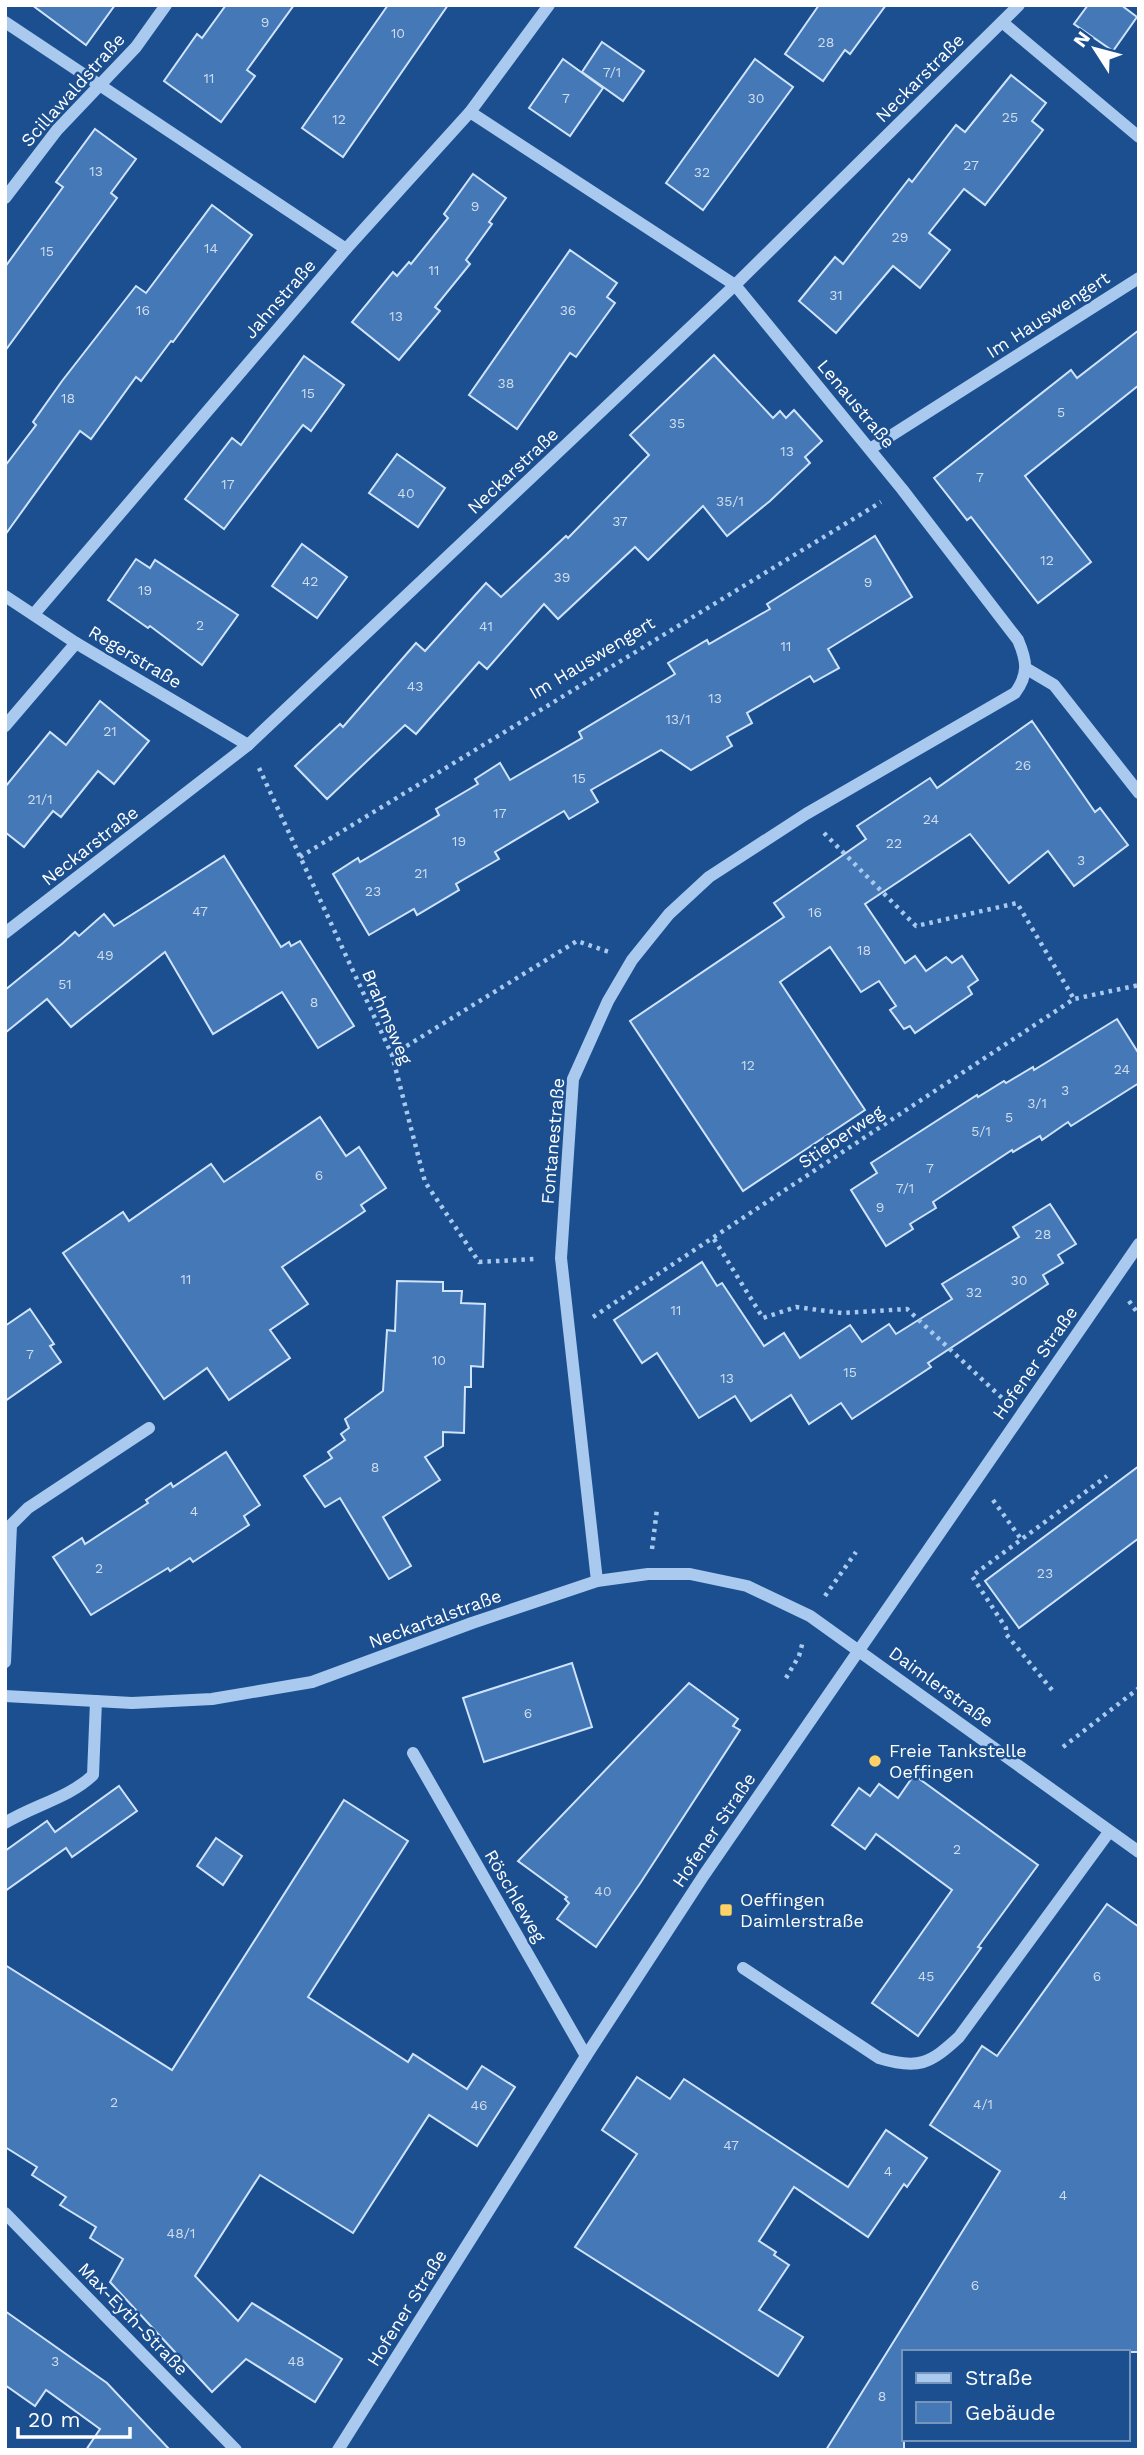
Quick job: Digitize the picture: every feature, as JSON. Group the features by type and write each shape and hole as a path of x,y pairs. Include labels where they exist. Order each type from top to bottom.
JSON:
{"street":[{"name":"Scillawaldstraße","path":"5,198 57,130 136,47 166,5"},
{"name":"Jahnstraße","path":"34,614 346,249 470,113 549,5"},
{"name":"Neckarstraße","path":"5,933 248,745 734,285 1018,5"},
{"path":"5,22 346,249"},
{"path":"1002,22 1139,136"},
{"name":"Lenaustraße","path":"470,113 734,285 902,488 1018,640 1026,657 1027,669"},
{"name":"Im Hauswengert","path":"870,450 1139,278"},
{"name":"Regerstraße","path":"5,596 76,643 248,745"},
{"path":"5,726 76,643"},
{"path":"1027,669 1054,685 1139,793"},
{"name":"Fontanestraße","path":"597,1581 561,1258 573,1079 608,1000 632,960 669,914 709,877 806,814 1015,693 1023,682 1027,669"},
{"name":"Hofener Straße","path":"338,2450 586,2056 704,1875 1139,1244"},
{"path":"5,1661 11,1525 28,1508 149,1428"},
{"name":"Neckartalstraße","path":"5,1696 132,1703 212,1699 312,1682 472,1623 597,1581 648,1574 690,1574 747,1586 810,1616 858,1649"},
{"name":"Daimlerstraße","path":"858,1649 1139,1852"},
{"path":"5,1823 26,1810 79,1788 93,1775 96,1701"},
{"name":"Röschleweg","path":"413,1754 586,2056"},
{"path":"743,1968 879,2058 902,2065 924,2062 940,2055 959,2037 1109,1832"},
{"name":"Max-Eyth-Straße","path":"5,2213 236,2450"}],"path":[{"name":"Im Hauswengert","path":"300,857 902,488"},
{"name":"Brahmsweg","path":"248,745 392,1055 425,1182 479,1262 561,1258"},
{"path":"806,814 916,926 1017,903 1074,999"},
{"path":"392,1055 577,941 632,960"},
{"name":"Stieberweg","path":"568,1333 1074,999 1139,985"},
{"path":"714,1239 763,1318 796,1307 842,1313 906,1309 1020,1416"},
{"path":"1052,1690 1006,1634 1006,1628 972,1576 1107,1476"},
{"path":"977,1477 1021,1539"},
{"path":"648,1574 657,1509"},
{"path":"1063,1747 1139,1688"}],"building":[{"path":"32,5 115,5 86,45"},
{"path":"226,5 294,5 247,70 255,76 221,122 164,81 197,34 202,38"},
{"path":"388,5 448,5 343,157 302,128"},
{"path":"819,5 886,5 850,54 845,50 823,81 785,54"},
{"path":"1088,5 1121,5 1137,17 1113,51 1074,24"},
{"path":"602,42 644,71 623,101 582,72"},
{"path":"563,59 603,88 570,136 529,108"},
{"path":"755,59 793,87 703,210 666,183"},
{"path":"1011,75 1046,103 1032,121 1043,130 985,205 964,189 929,233 950,250 920,288 893,266 836,333 799,301 835,257 843,264 909,179 912,182 956,125 965,132"},
{"path":"95,129 136,159 111,193 117,198 5,351 5,267 63,187 56,182"},
{"path":"473,174 506,198 489,222 492,224 466,260 470,264 435,307 440,311 399,360 352,322 393,272 397,276 409,262 411,264 448,218 444,214"},
{"path":"212,205 252,235 173,342 171,341 141,381 136,377 91,439 80,431 5,535 5,466 36,425 33,422 62,381 136,286 146,293"},
{"path":"570,250 617,283 607,297 615,303 576,357 570,353 517,429 469,395"},
{"path":"1139,330 1139,385 1025,476 1091,562 1038,603 971,517 967,520 934,478 1071,370 1077,378"},
{"path":"714,355 773,418 780,411 786,418 794,410 822,441 805,457 810,463 770,501 727,536 703,506 648,560 635,547 558,619 544,604 487,669 479,662 416,734 405,725 327,799 295,766 340,724 343,727 416,643 425,651 486,583 501,597 566,536 568,538 649,455 630,435"},
{"path":"304,356 344,385 311,431 303,425 224,529 185,499 232,438 241,445"},
{"path":"397,454 445,488 418,527 369,493"},
{"path":"875,536 912,597 828,649 839,668 814,682 810,676 747,713 752,723 727,737 732,746 691,770 661,750 591,790 598,802 569,819 564,811 495,852 499,859 456,884 459,890 417,915 414,909 369,935 333,874 358,858 360,862 439,815 436,809 478,784 475,779 500,763 510,780 582,738 579,732 675,674 668,663 707,640 709,644 770,609 767,604"},
{"path":"302,544 347,577 317,618 272,586"},
{"path":"136,559 150,568 155,560 238,615 202,665 150,626 148,628 108,600"},
{"path":"100,701 149,741 114,784 98,771 61,817 53,811 24,847 5,832 5,787 50,732 66,745"},
{"path":"1032,721 1095,812 1100,808 1128,845 1074,886 1048,851 1009,883 970,834 865,904 905,963 915,956 926,971 946,957 952,963 962,956 978,980 968,987 972,994 915,1033 910,1026 904,1029 890,1010 896,1006 879,981 861,992 830,947 780,982 865,1110 743,1191 630,1021 784,917 774,903 866,839 857,826 930,778 937,788"},
{"path":"224,856 281,947 289,942 291,946 300,941 354,1026 318,1048 282,992 213,1034 165,952 71,1027 47,999 5,1033 5,990 75,932 79,936 104,914 114,926"},
{"path":"1117,1019 1139,1054 1139,1083 1071,1126 1068,1122 1042,1140 1040,1136 1013,1152 1012,1150 933,1202 936,1208 910,1224 913,1229 886,1246 851,1190 877,1173 871,1163 977,1095 978,1097 1004,1081 1006,1083 1033,1067 1034,1070"},
{"path":"320,1117 346,1156 359,1147 386,1188 361,1205 365,1211 282,1267 308,1304 270,1330 290,1358 229,1400 207,1368 164,1399 63,1253 123,1212 129,1221 211,1164 224,1182"},
{"path":"1050,1204 1076,1244 1058,1255 1063,1263 1043,1275 1048,1284 928,1363 931,1367 852,1419 841,1403 809,1424 791,1395 751,1421 735,1396 699,1418 657,1353 642,1363 614,1320 702,1262 717,1286 722,1283 764,1346 784,1333 800,1358 850,1325 862,1342 889,1324 896,1334 952,1299 942,1284 1019,1237 1013,1227"},
{"path":"397,1281 443,1282 443,1291 462,1291 461,1303 485,1304 483,1367 471,1366 471,1387 465,1387 464,1433 443,1432 443,1446 425,1457 440,1480 383,1517 411,1566 389,1579 340,1498 325,1507 304,1476 332,1458 328,1452 345,1440 341,1434 349,1428 345,1419 383,1391 387,1330 395,1331"},
{"path":"30,1309 54,1344 50,1346 61,1362 5,1401 5,1326"},
{"path":"226,1452 260,1505 244,1516 249,1525 193,1562 190,1558 170,1571 168,1568 91,1615 53,1557 82,1538 85,1544 148,1503 146,1500 171,1483 173,1487"},
{"path":"1139,1466 1139,1538 1019,1628 985,1581"},
{"path":"572,1663 592,1727 484,1762 463,1698"},
{"path":"689,1683 738,1719 733,1726 740,1730 596,1947 557,1919 569,1903 565,1899 567,1897 518,1861"},
{"path":"914,1775 1038,1865 918,2036 872,2003 952,1890 876,1834 865,1849 832,1825 859,1788 870,1796 879,1784 898,1798"},
{"path":"119,1786 137,1811 72,1857 66,1848 5,1891 5,1851 47,1821 55,1832"},
{"path":"344,1800 408,1841 308,1997 408,2062 413,2054 467,2089 482,2066 515,2087 477,2146 429,2115 353,2233 260,2175 195,2276 238,2321 252,2303 342,2359 315,2402 246,2359 212,2392 110,2282 123,2259 90,2238 96,2227 60,2205 66,2197 32,2175 37,2167 5,2147 5,1965 172,2070"},
{"path":"216,1838 242,1856 223,1885 197,1866"},
{"path":"1107,1904 1139,1927 1139,2352 902,2350 904,2450 826,2450 1000,2171 930,2125 982,2046 997,2056"},
{"path":"637,2077 670,2099 684,2079 848,2187 886,2130 927,2158 907,2187 904,2184 868,2237 794,2187 759,2241 789,2265 759,2310 803,2337 778,2376 575,2247 637,2154 602,2130"},
{"path":"5,2311 107,2383 170,2450 86,2450 100,2429 46,2390 35,2406 5,2385"}],"place":[{"name":"Freie Tankstelle Oeffingen","path":"875,1761"},
{"name":"Oeffingen Daimlerstraße","path":"726,1910"}]}
